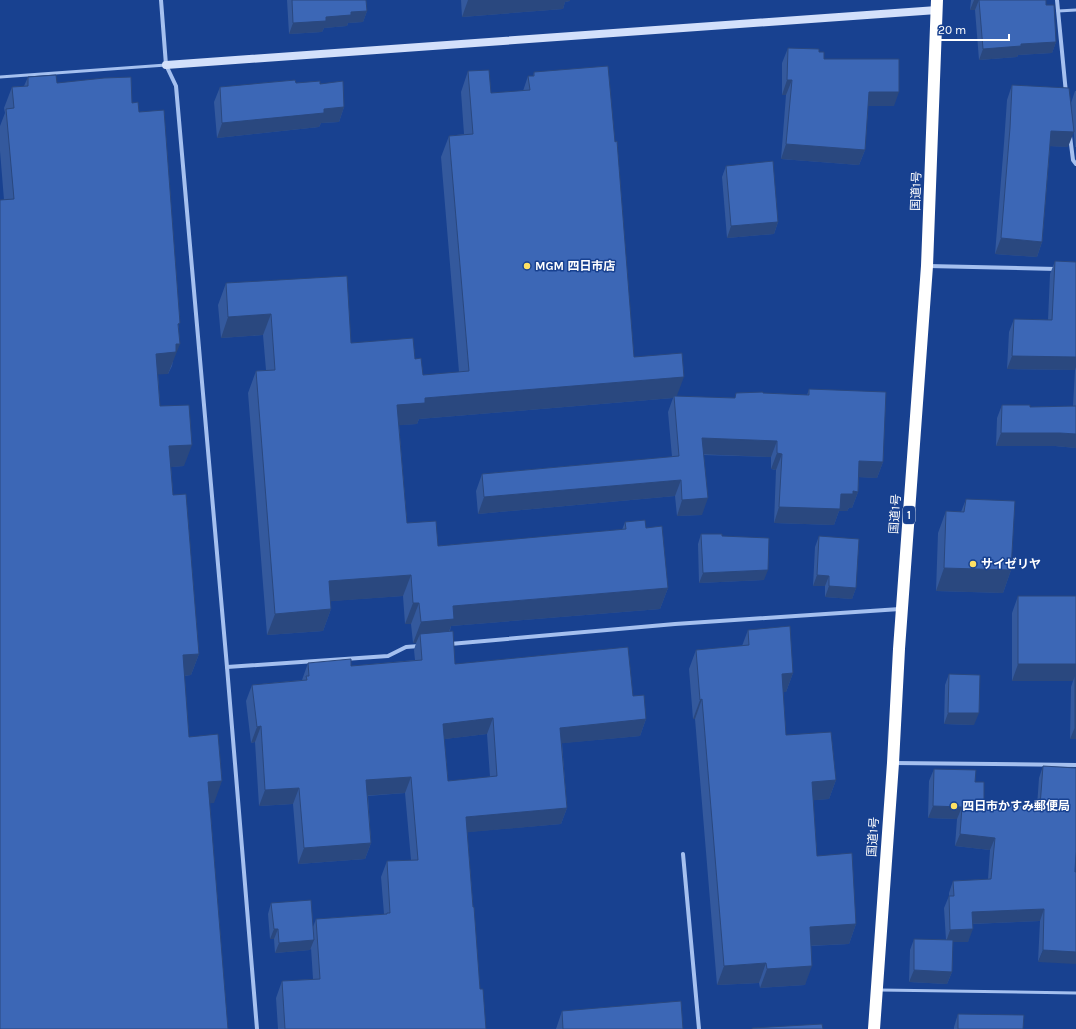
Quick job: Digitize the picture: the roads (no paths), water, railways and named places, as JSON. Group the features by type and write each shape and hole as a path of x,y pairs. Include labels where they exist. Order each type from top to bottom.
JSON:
{"highway":[{"name":"国道1号","path":"874,1029 893,763 902,608 927,266 937,5"}],"street":[{"path":"161,0 166,65 176,86 227,668 256,1029"},
{"path":"1057,0 1067,98"},
{"path":"166,65 937,5"},
{"path":"1070,129 1073,160 1076,164"},
{"path":"927,266 1062,269"},
{"path":"446,644 675,624 902,608"},
{"path":"227,668 388,656 406,647 422,646"},
{"path":"893,763 1076,765"},
{"path":"683,854 699,1029"}],"lane":[{"path":"1058,11 1076,10"},
{"path":"0,77 166,65"},
{"path":"876,990 1076,993"}],"place":[{"name":"MGM 四日市店","path":"527,266"},
{"name":"サイゼリヤ","path":"973,564"},
{"name":"四日市かすみ郵便局","path":"954,806"}]}
